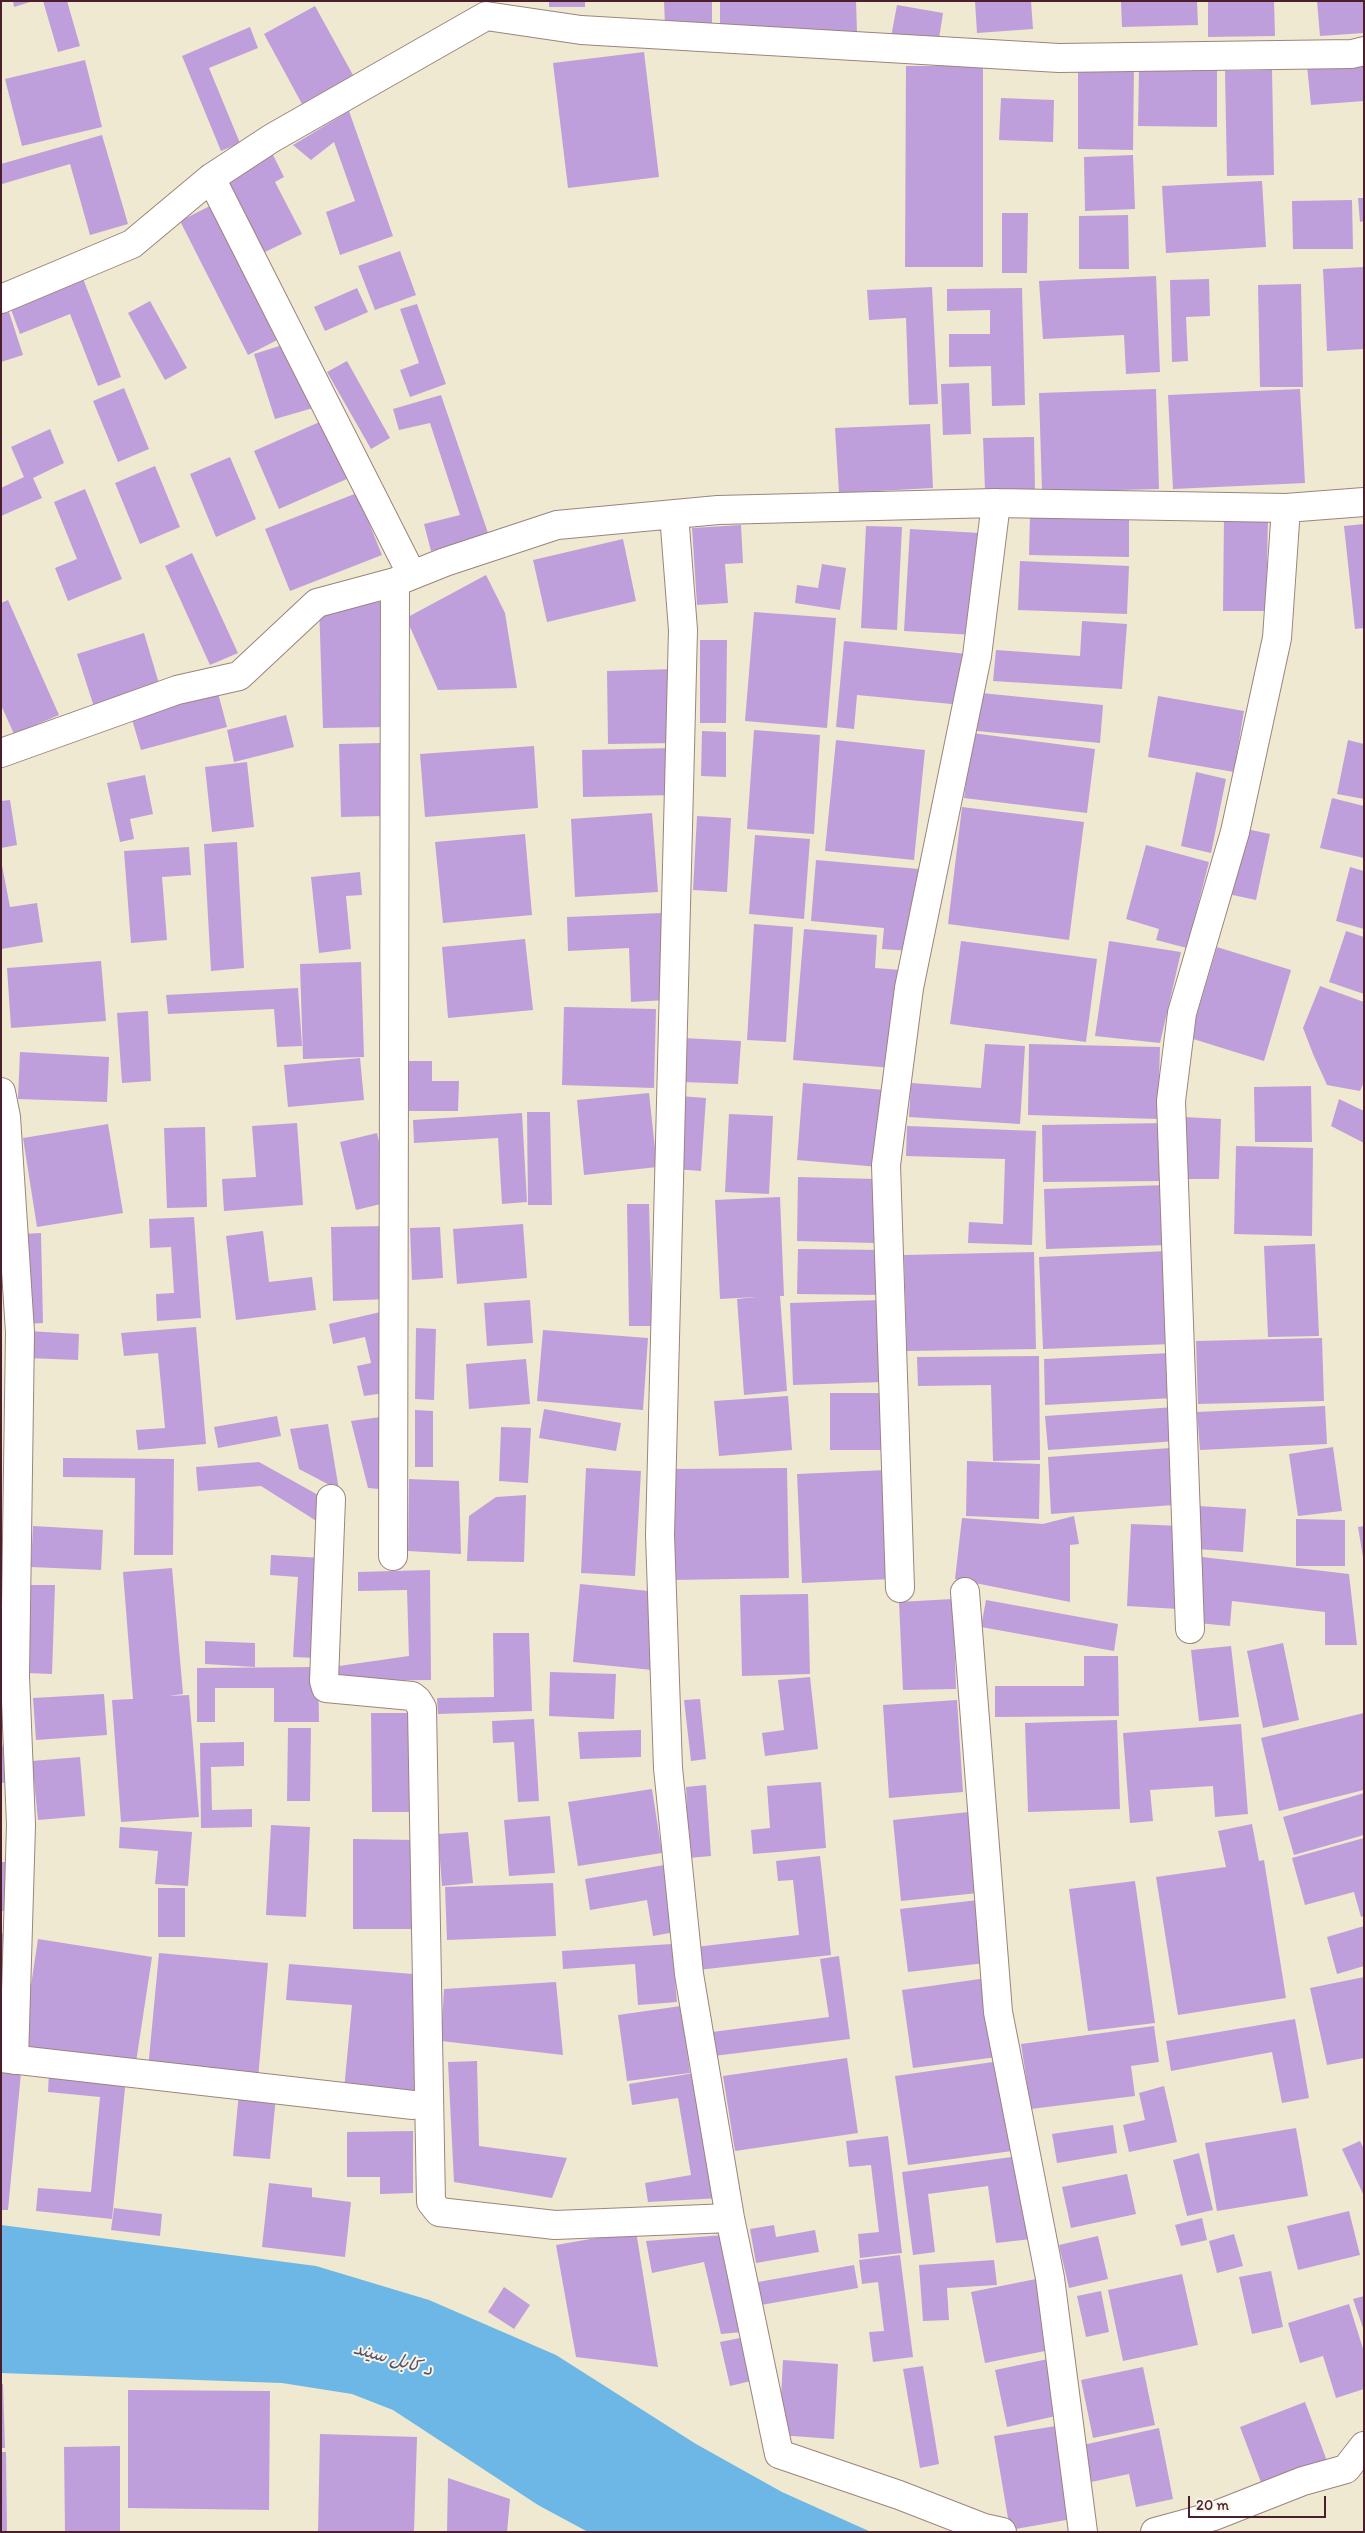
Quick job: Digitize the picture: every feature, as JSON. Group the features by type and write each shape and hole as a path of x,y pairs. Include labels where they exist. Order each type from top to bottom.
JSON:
{"street":[{"path":"1,299 132,244 211,178 272,138 485,9 581,30 1059,58 1352,54 1364,51"},
{"path":"211,178 403,579 392,1556"},
{"path":"1,753 177,690 239,676 317,603 403,579 557,525 718,510 996,503 1286,508 1352,501 1364,502"},
{"path":"900,1588 886,1165 910,988 977,656 996,503"},
{"path":"1190,1629 1172,1101 1182,1013 1235,832 1277,638 1286,508"},
{"path":"674,514 683,630 660,1535 668,1768 689,1974 730,2218 779,2454 899,2494 984,2528 1002,2532"},
{"path":"3,1109 20,1332 8,1676 21,1825 7,2059 412,2105"},
{"path":"331,1500 324,1681 326,1688 412,1696 422,1708 431,2202 439,2212 555,2226 730,2218"},
{"path":"965,1592 998,2012 1050,2278 1083,2532"},
{"path":"1155,2532 1214,2516 1303,2481 1346,2469 1364,2446"}],"water":[{"name":"د کابل سيند","path":"1,2225 316,2266 429,2300 556,2355 696,2444 782,2492 871,2532 588,2532 538,2505 393,2410 352,2394 282,2383 1,2373"}],"building":[{"path":"13,1 30,1 30,2 14,7"},
{"path":"43,1 67,1 80,46 58,52"},
{"path":"549,1 585,1 585,7 549,7"},
{"path":"664,1 712,1 712,24 665,25"},
{"path":"720,1 856,1 857,32 720,35"},
{"path":"975,1 1031,1 1033,29 977,33"},
{"path":"1197,1 1198,25 1122,27 1121,2"},
{"path":"1208,1 1274,1 1275,36 1208,37"},
{"path":"1317,1 1364,1 1364,33 1320,36"},
{"path":"897,5 943,13 938,45 891,37"},
{"path":"315,6 353,75 302,104 264,34"},
{"path":"250,27 258,48 209,68 240,143 221,151 182,56"},
{"path":"644,52 659,177 568,188 553,63"},
{"path":"85,60 102,127 22,146 5,79"},
{"path":"1364,62 1364,101 1311,105 1307,66"},
{"path":"906,66 983,66 983,267 905,267"},
{"path":"1078,67 1134,67 1133,150 1078,149"},
{"path":"1139,69 1217,70 1217,127 1138,126"},
{"path":"1272,70 1274,175 1227,176 1225,71"},
{"path":"1001,98 1054,100 1053,142 999,140"},
{"path":"349,111 393,236 340,255 326,212 355,201 334,142 311,160 293,145"},
{"path":"102,135 128,224 90,235 70,164 2,184 1,164"},
{"path":"272,153 284,177 275,182 302,234 263,253 225,177"},
{"path":"1133,155 1135,209 1085,211 1084,157"},
{"path":"1262,181 1266,247 1166,253 1162,186"},
{"path":"1358,198 1364,198 1364,221 1360,222"},
{"path":"1352,200 1353,249 1293,249 1292,201"},
{"path":"216,203 283,337 248,355 180,221"},
{"path":"1002,213 1028,213 1027,273 1002,273"},
{"path":"1128,215 1129,269 1079,269 1079,216"},
{"path":"400,251 416,295 375,310 358,266"},
{"path":"1364,267 1364,349 1327,351 1323,269"},
{"path":"82,276 121,377 98,386 70,314 20,334 9,304"},
{"path":"1156,276 1160,372 1126,374 1124,335 1043,339 1039,281"},
{"path":"1209,279 1210,316 1186,317 1188,361 1172,362 1170,280"},
{"path":"1301,284 1303,387 1260,387 1258,285"},
{"path":"932,287 938,404 909,405 906,318 869,320 867,290"},
{"path":"357,288 368,312 325,331 314,307"},
{"path":"1022,288 1025,405 992,406 991,366 949,367 949,334 990,334 990,310 947,311 947,289"},
{"path":"150,301 187,368 165,380 128,313"},
{"path":"417,304 446,384 410,397 400,370 419,363 400,309"},
{"path":"9,312 23,355 1,362 1,314"},
{"path":"289,343 313,408 275,419 254,354"},
{"path":"347,361 390,438 371,449 327,372"},
{"path":"969,383 971,434 943,435 941,384"},
{"path":"124,388 149,449 118,462 93,401"},
{"path":"1156,389 1159,489 1042,492 1039,393"},
{"path":"1300,389 1305,483 1173,489 1168,395"},
{"path":"441,395 489,536 431,551 424,524 460,515 430,423 399,430 393,409"},
{"path":"324,420 349,478 279,509 254,451"},
{"path":"930,424 933,488 839,493 835,428"},
{"path":"50,429 64,463 33,478 42,498 1,516 1,488 24,477 11,447"},
{"path":"1034,437 1035,489 985,490 983,438"},
{"path":"230,457 256,519 216,537 190,474"},
{"path":"155,466 180,527 140,544 115,483"},
{"path":"85,489 122,579 68,601 55,568 77,559 54,502"},
{"path":"357,493 382,555 290,591 265,529"},
{"path":"1030,515 1129,516 1129,557 1029,555"},
{"path":"1224,517 1268,518 1266,611 1223,611"},
{"path":"1364,524 1364,628 1355,629 1344,526"},
{"path":"741,525 743,563 725,564 728,603 697,605 692,528"},
{"path":"866,526 902,527 897,630 861,628"},
{"path":"910,529 980,533 975,635 904,631"},
{"path":"623,539 636,601 547,622 533,560"},
{"path":"192,553 238,653 210,665 165,566"},
{"path":"1020,561 1129,566 1127,614 1018,610"},
{"path":"822,564 846,568 840,610 795,603 797,585 818,588"},
{"path":"486,575 505,613 517,688 438,690 406,618"},
{"path":"8,600 59,715 14,734 1,705 1,603"},
{"path":"385,602 388,727 323,728 319,603"},
{"path":"754,612 836,618 827,728 745,721"},
{"path":"1082,621 1127,624 1122,689 993,681 996,650 1080,656"},
{"path":"144,633 160,687 94,707 77,654"},
{"path":"700,640 727,640 726,723 700,723"},
{"path":"844,641 967,654 962,705 857,695 854,729 836,727"},
{"path":"675,669 676,743 608,744 607,671"},
{"path":"218,693 227,727 141,750 131,716"},
{"path":"981,693 1103,705 1100,743 977,731"},
{"path":"1158,696 1244,711 1234,772 1148,757"},
{"path":"286,715 294,747 234,762 227,730"},
{"path":"754,730 820,735 814,834 747,829"},
{"path":"702,731 726,732 726,777 701,776"},
{"path":"972,733 1095,749 1087,813 964,798"},
{"path":"836,740 925,750 914,860 825,851"},
{"path":"1348,740 1364,744 1364,799 1337,794"},
{"path":"381,743 383,816 341,817 339,744"},
{"path":"534,746 538,808 425,817 420,754"},
{"path":"675,748 676,795 583,797 582,750"},
{"path":"247,762 254,827 212,832 205,767"},
{"path":"1196,772 1226,779 1211,853 1181,846"},
{"path":"145,775 153,814 130,819 134,839 120,842 107,783"},
{"path":"1332,798 1364,806 1364,858 1320,848"},
{"path":"10,800 17,845 1,848 1,801"},
{"path":"962,807 1084,822 1069,940 948,924"},
{"path":"652,813 658,892 575,897 571,819"},
{"path":"697,816 731,818 727,892 693,890"},
{"path":"1242,828 1270,834 1256,900 1228,894"},
{"path":"525,834 532,915 443,923 435,842"},
{"path":"755,835 810,839 804,919 749,914"},
{"path":"237,842 244,968 211,971 204,844"},
{"path":"1146,845 1209,862 1187,948 1156,940 1159,929 1126,919"},
{"path":"189,847 191,875 162,877 167,940 131,943 124,851"},
{"path":"1,860 10,907 37,903 43,942 1,949"},
{"path":"816,860 919,869 912,951 882,949 884,928 811,921"},
{"path":"1350,867 1364,871 1364,929 1336,921"},
{"path":"360,872 362,895 346,896 351,949 319,953 311,877"},
{"path":"662,913 667,1000 631,1002 629,948 568,951 567,917"},
{"path":"754,924 793,927 786,1042 747,1040"},
{"path":"804,929 877,935 875,968 901,970 893,1068 793,1060"},
{"path":"1346,931 1364,937 1364,994 1329,982"},
{"path":"525,939 533,1010 448,1018 442,947"},
{"path":"961,941 1097,959 1086,1042 950,1024"},
{"path":"1109,941 1181,952 1160,1043 1095,1036"},
{"path":"1217,947 1291,970 1264,1061 1190,1038"},
{"path":"101,961 106,1021 11,1028 7,968"},
{"path":"361,962 364,1057 303,1059 300,964"},
{"path":"1320,986 1364,1002 1364,1082 1360,1091 1327,1085 1303,1028"},
{"path":"298,988 302,1046 277,1047 274,1009 168,1014 166,995"},
{"path":"564,1007 656,1009 654,1088 562,1085"},
{"path":"148,1011 151,1081 122,1083 117,1013"},
{"path":"683,1038 741,1041 738,1084 681,1082"},
{"path":"985,1044 1025,1046 1020,1124 909,1117 911,1083 981,1088"},
{"path":"1029,1044 1160,1047 1158,1119 1028,1115"},
{"path":"20,1052 109,1057 107,1102 18,1099"},
{"path":"360,1058 364,1100 288,1107 284,1065"},
{"path":"408,1061 432,1061 432,1081 459,1081 458,1111 409,1111"},
{"path":"803,1083 885,1090 879,1167 797,1160"},
{"path":"1311,1086 1312,1142 1255,1142 1254,1087"},
{"path":"649,1093 657,1167 584,1175 577,1100"},
{"path":"680,1096 706,1098 701,1171 675,1169"},
{"path":"1339,1099 1364,1111 1364,1143 1331,1126"},
{"path":"527,1112 550,1112 552,1205 528,1205"},
{"path":"522,1113 527,1202 502,1204 498,1138 414,1143 413,1120"},
{"path":"729,1114 773,1116 769,1194 725,1192"},
{"path":"1184,1117 1221,1119 1219,1179 1183,1179"},
{"path":"297,1123 303,1205 224,1211 222,1179 256,1177 252,1126"},
{"path":"1164,1123 1165,1181 1043,1182 1042,1125"},
{"path":"108,1124 123,1213 37,1227 23,1138"},
{"path":"907,1126 1036,1131 1032,1245 968,1243 969,1222 1003,1224 1005,1159 906,1156"},
{"path":"205,1127 207,1207 167,1208 164,1128"},
{"path":"377,1133 393,1201 356,1210 340,1142"},
{"path":"1236,1146 1313,1148 1312,1236 1234,1234"},
{"path":"798,1177 876,1179 875,1243 797,1241"},
{"path":"1167,1185 1168,1245 1046,1249 1044,1189"},
{"path":"780,1197 784,1296 780,1296 787,1391 744,1395 737,1299 756,1297 720,1299 715,1200"},
{"path":"627,1204 649,1204 652,1326 629,1326"},
{"path":"194,1217 201,1318 157,1321 156,1294 174,1293 171,1247 150,1248 149,1219"},
{"path":"523,1224 527,1278 457,1284 453,1229"},
{"path":"386,1226 389,1299 333,1301 331,1227"},
{"path":"440,1227 443,1278 412,1280 410,1228"},
{"path":"263,1231 269,1282 312,1277 316,1310 236,1320 226,1236"},
{"path":"41,1233 43,1323 25,1324 21,1234"},
{"path":"1315,1244 1319,1336 1268,1337 1264,1246"},
{"path":"798,1249 883,1250 882,1295 797,1294"},
{"path":"1168,1251 1172,1344 1043,1349 1039,1257"},
{"path":"1034,1252 1036,1349 907,1351 904,1255"},
{"path":"530,1300 533,1343 487,1346 484,1303"},
{"path":"881,1300 884,1382 793,1385 790,1303"},
{"path":"389,1310 392,1392 364,1396 357,1366 371,1363 365,1337 333,1344 329,1324"},
{"path":"196,1327 206,1444 138,1450 136,1430 165,1428 158,1353 124,1356 121,1333"},
{"path":"416,1328 436,1329 434,1400 415,1399"},
{"path":"543,1330 648,1338 643,1410 537,1401"},
{"path":"28,1331 79,1334 78,1360 27,1358"},
{"path":"1322,1338 1324,1401 1198,1404 1196,1341"},
{"path":"1170,1353 1173,1398 1045,1405 1044,1359"},
{"path":"1039,1356 1040,1460 993,1461 991,1385 918,1386 917,1357"},
{"path":"526,1359 530,1404 469,1409 466,1364"},
{"path":"830,1393 885,1393 885,1450 830,1450"},
{"path":"788,1396 792,1450 719,1456 714,1401"},
{"path":"1325,1406 1327,1444 1200,1450 1197,1412"},
{"path":"1175,1407 1177,1441 1048,1450 1045,1416"},
{"path":"544,1409 621,1423 616,1451 539,1438"},
{"path":"415,1410 433,1411 433,1467 415,1467"},
{"path":"277,1416 281,1436 218,1448 214,1427"},
{"path":"388,1416 390,1490 368,1488 351,1421"},
{"path":"328,1424 339,1490 299,1469 290,1429"},
{"path":"501,1427 531,1428 528,1483 499,1481"},
{"path":"1333,1447 1342,1511 1298,1516 1289,1454"},
{"path":"1170,1448 1174,1505 1051,1514 1048,1457"},
{"path":"63,1458 174,1459 173,1555 134,1555 135,1478 63,1477"},
{"path":"967,1461 1040,1464 1039,1519 966,1516"},
{"path":"259,1462 320,1496 318,1522 261,1486 198,1491 196,1467"},
{"path":"586,1468 641,1471 635,1576 581,1573"},
{"path":"787,1468 789,1578 673,1580 671,1469"},
{"path":"887,1470 892,1579 802,1583 797,1474"},
{"path":"409,1479 459,1481 461,1554 408,1551"},
{"path":"526,1495 524,1562 467,1561 469,1516 496,1497"},
{"path":"1198,1506 1246,1509 1243,1552 1195,1549"},
{"path":"1074,1516 1079,1544 1070,1545 1070,1602 955,1579 962,1518 1043,1524"},
{"path":"1296,1519 1345,1520 1345,1566 1296,1566"},
{"path":"1131,1524 1182,1526 1179,1609 1127,1606"},
{"path":"33,1526 103,1530 101,1570 31,1567"},
{"path":"1364,1526 1364,1557 1363,1557 1358,1527"},
{"path":"271,1555 323,1558 316,1658 293,1657 298,1577 270,1575"},
{"path":"1202,1557 1349,1574 1357,1645 1325,1645 1325,1612 1232,1601 1230,1626 1197,1623"},
{"path":"172,1568 183,1694 169,1696 189,1695 199,1817 121,1822 112,1700 133,1699 123,1572"},
{"path":"430,1570 431,1680 339,1681 339,1666 409,1656 407,1590 358,1591 358,1572"},
{"path":"580,1584 658,1592 652,1670 573,1662"},
{"path":"29,1585 55,1585 52,1674 27,1673"},
{"path":"808,1594 810,1674 742,1676 740,1595"},
{"path":"953,1599 956,1689 903,1690 899,1602"},
{"path":"986,1600 1118,1624 1114,1651 981,1627"},
{"path":"493,1633 529,1633 532,1711 438,1714 437,1698 494,1697"},
{"path":"205,1641 255,1643 255,1667 205,1664"},
{"path":"1283,1643 1299,1720 1263,1728 1247,1651"},
{"path":"1231,1646 1239,1717 1199,1721 1191,1650"},
{"path":"1084,1656 1118,1656 1119,1716 995,1717 995,1686 1084,1686"},
{"path":"318,1667 319,1722 274,1722 274,1688 215,1688 215,1722 197,1722 197,1668"},
{"path":"550,1672 616,1674 614,1719 549,1716"},
{"path":"810,1677 818,1749 765,1756 762,1733 784,1730 778,1680"},
{"path":"104,1694 107,1735 36,1740 33,1698"},
{"path":"700,1699 706,1759 691,1761 684,1700"},
{"path":"957,1700 963,1792 889,1798 883,1705"},
{"path":"371,1713 417,1713 418,1812 372,1812"},
{"path":"1364,1713 1364,1790 1279,1811 1261,1738"},
{"path":"534,1719 539,1801 518,1802 514,1742 493,1743 492,1721"},
{"path":"1117,1720 1120,1809 1028,1812 1025,1723"},
{"path":"1241,1724 1248,1814 1215,1817 1213,1786 1150,1790 1153,1821 1130,1823 1123,1733"},
{"path":"288,1728 311,1728 310,1801 287,1801"},
{"path":"641,1730 641,1757 580,1759 578,1732"},
{"path":"1,1737 9,1782 1,1783"},
{"path":"244,1742 244,1766 211,1767 212,1810 252,1809 252,1827 201,1828 200,1743"},
{"path":"80,1757 85,1816 38,1820 32,1761"},
{"path":"821,1782 826,1848 753,1854 751,1830 770,1828 767,1786"},
{"path":"706,1785 711,1856 689,1858 686,1787"},
{"path":"652,1789 662,1853 578,1866 568,1802"},
{"path":"1364,1793 1364,1835 1294,1855 1283,1817"},
{"path":"969,1812 978,1893 901,1901 893,1820"},
{"path":"550,1816 555,1873 509,1876 504,1820"},
{"path":"1252,1824 1259,1861 1264,1860 1286,1998 1178,2015 1156,1877 1226,1867 1218,1831"},
{"path":"271,1825 310,1827 306,1917 266,1915"},
{"path":"120,1827 192,1832 188,1886 155,1884 158,1851 119,1848"},
{"path":"468,1832 473,1883 442,1886 438,1834"},
{"path":"1364,1838 1364,1916 1361,1917 1354,1892 1305,1905 1292,1858"},
{"path":"353,1839 414,1840 413,1929 353,1929"},
{"path":"820,1856 831,1955 698,1970 695,1947 799,1935 793,1880 778,1881 776,1861"},
{"path":"1,1862 7,1862 9,1911 1,1911"},
{"path":"664,1865 675,1932 653,1936 647,1900 590,1910 585,1879"},
{"path":"1135,1881 1155,2023 1088,2031 1069,1889"},
{"path":"553,1883 556,1936 447,1940 445,1887"},
{"path":"158,1888 185,1888 185,1937 158,1937"},
{"path":"978,1900 985,1963 908,1972 900,1909"},
{"path":"1364,1926 1364,1966 1337,1974 1327,1937"},
{"path":"1,1933 12,1935 10,1955 1,1954"},
{"path":"38,1939 152,1957 135,2069 21,2052"},
{"path":"672,1944 677,2002 638,2005 635,1964 563,1969 562,1951"},
{"path":"159,1953 268,1963 258,2079 148,2069"},
{"path":"839,1956 850,2039 714,2056 712,2032 829,2017 820,1959"},
{"path":"289,1964 413,1974 418,2097 344,2090 352,2005 286,2000"},
{"path":"1364,1977 1364,2058 1327,2065 1310,1988"},
{"path":"987,1978 997,2057 913,2068 902,1990"},
{"path":"556,1982 563,2055 441,2041 444,1989"},
{"path":"681,2006 690,2073 627,2081 618,2015"},
{"path":"1295,2019 1309,2098 1282,2103 1272,2052 1171,2071 1166,2041"},
{"path":"1154,2026 1159,2062 1131,2066 1135,2096 1031,2109 1021,2044"},
{"path":"847,2058 858,2133 735,2151 723,2076"},
{"path":"477,2061 479,2146 567,2158 552,2198 454,2182 448,2062"},
{"path":"1000,2061 1012,2151 908,2165 895,2076"},
{"path":"49,2071 126,2078 112,2219 36,2211 38,2188 91,2192 100,2097 48,2092"},
{"path":"1,2072 21,2073 8,2210 1,2210"},
{"path":"700,2072 721,2198 648,2202 645,2183 691,2175 678,2098 632,2105 629,2084"},
{"path":"1164,2086 1177,2142 1129,2152 1123,2125 1145,2120 1139,2093"},
{"path":"239,2092 276,2096 270,2159 233,2156"},
{"path":"1113,2125 1117,2153 1057,2163 1052,2134"},
{"path":"1296,2128 1308,2196 1217,2211 1205,2143"},
{"path":"413,2131 413,2193 380,2194 380,2177 347,2177 347,2132"},
{"path":"888,2136 902,2253 860,2258 858,2234 879,2232 871,2165 849,2167 846,2141"},
{"path":"1360,2141 1364,2149 1364,2196 1342,2149"},
{"path":"1199,2153 1213,2210 1187,2216 1173,2160"},
{"path":"1019,2156 1031,2239 996,2243 988,2186 928,2194 935,2252 913,2255 902,2172"},
{"path":"1127,2174 1136,2214 1071,2228 1062,2187"},
{"path":"269,2183 312,2188 312,2197 351,2202 345,2257 262,2247"},
{"path":"114,2208 162,2214 160,2236 111,2230"},
{"path":"1349,2211 1360,2255 1298,2270 1287,2226"},
{"path":"1202,2218 1207,2240 1181,2246 1175,2225"},
{"path":"774,2225 776,2237 815,2230 819,2252 756,2263 750,2229"},
{"path":"636,2231 658,2367 576,2357 556,2245"},
{"path":"1234,2234 1243,2266 1217,2273 1209,2241"},
{"path":"724,2235 742,2332 721,2334 704,2262 652,2273 646,2241"},
{"path":"1098,2236 1108,2279 1069,2288 1059,2245"},
{"path":"900,2255 913,2357 873,2362 869,2332 884,2331 878,2282 862,2284 859,2260"},
{"path":"994,2260 997,2285 947,2288 949,2320 923,2321 919,2265"},
{"path":"854,2265 858,2288 761,2305 758,2282"},
{"path":"1271,2271 1283,2327 1252,2334 1239,2277"},
{"path":"1182,2274 1198,2345 1123,2361 1108,2290"},
{"path":"1036,2279 1050,2350 985,2363 971,2292"},
{"path":"504,2287 530,2305 514,2329 488,2312"},
{"path":"1101,2291 1109,2332 1086,2337 1077,2296"},
{"path":"1364,2296 1364,2328 1363,2328 1353,2299"},
{"path":"1349,2304 1364,2352 1364,2389 1336,2398 1323,2356 1300,2363 1288,2323"},
{"path":"745,2337 755,2380 730,2386 720,2342"},
{"path":"1048,2359 1060,2415 1007,2427 995,2370"},
{"path":"783,2360 838,2364 834,2439 779,2435"},
{"path":"923,2366 939,2464 920,2468 903,2369"},
{"path":"1143,2367 1155,2425 1093,2438 1081,2380"},
{"path":"1,2384 3,2384 5,2448 1,2448"},
{"path":"128,2390 270,2391 269,2510 128,2508"},
{"path":"1305,2402 1327,2461 1262,2485 1240,2427"},
{"path":"1056,2426 1072,2519 1010,2530 994,2436"},
{"path":"1159,2428 1173,2499 1136,2507 1129,2474 1091,2482 1083,2445"},
{"path":"320,2434 417,2437 414,2532 318,2532"},
{"path":"120,2446 120,2532 65,2532 64,2447"},
{"path":"1,2452 6,2452 7,2532 1,2532"},
{"path":"448,2478 510,2499 507,2532 447,2532"}]}
